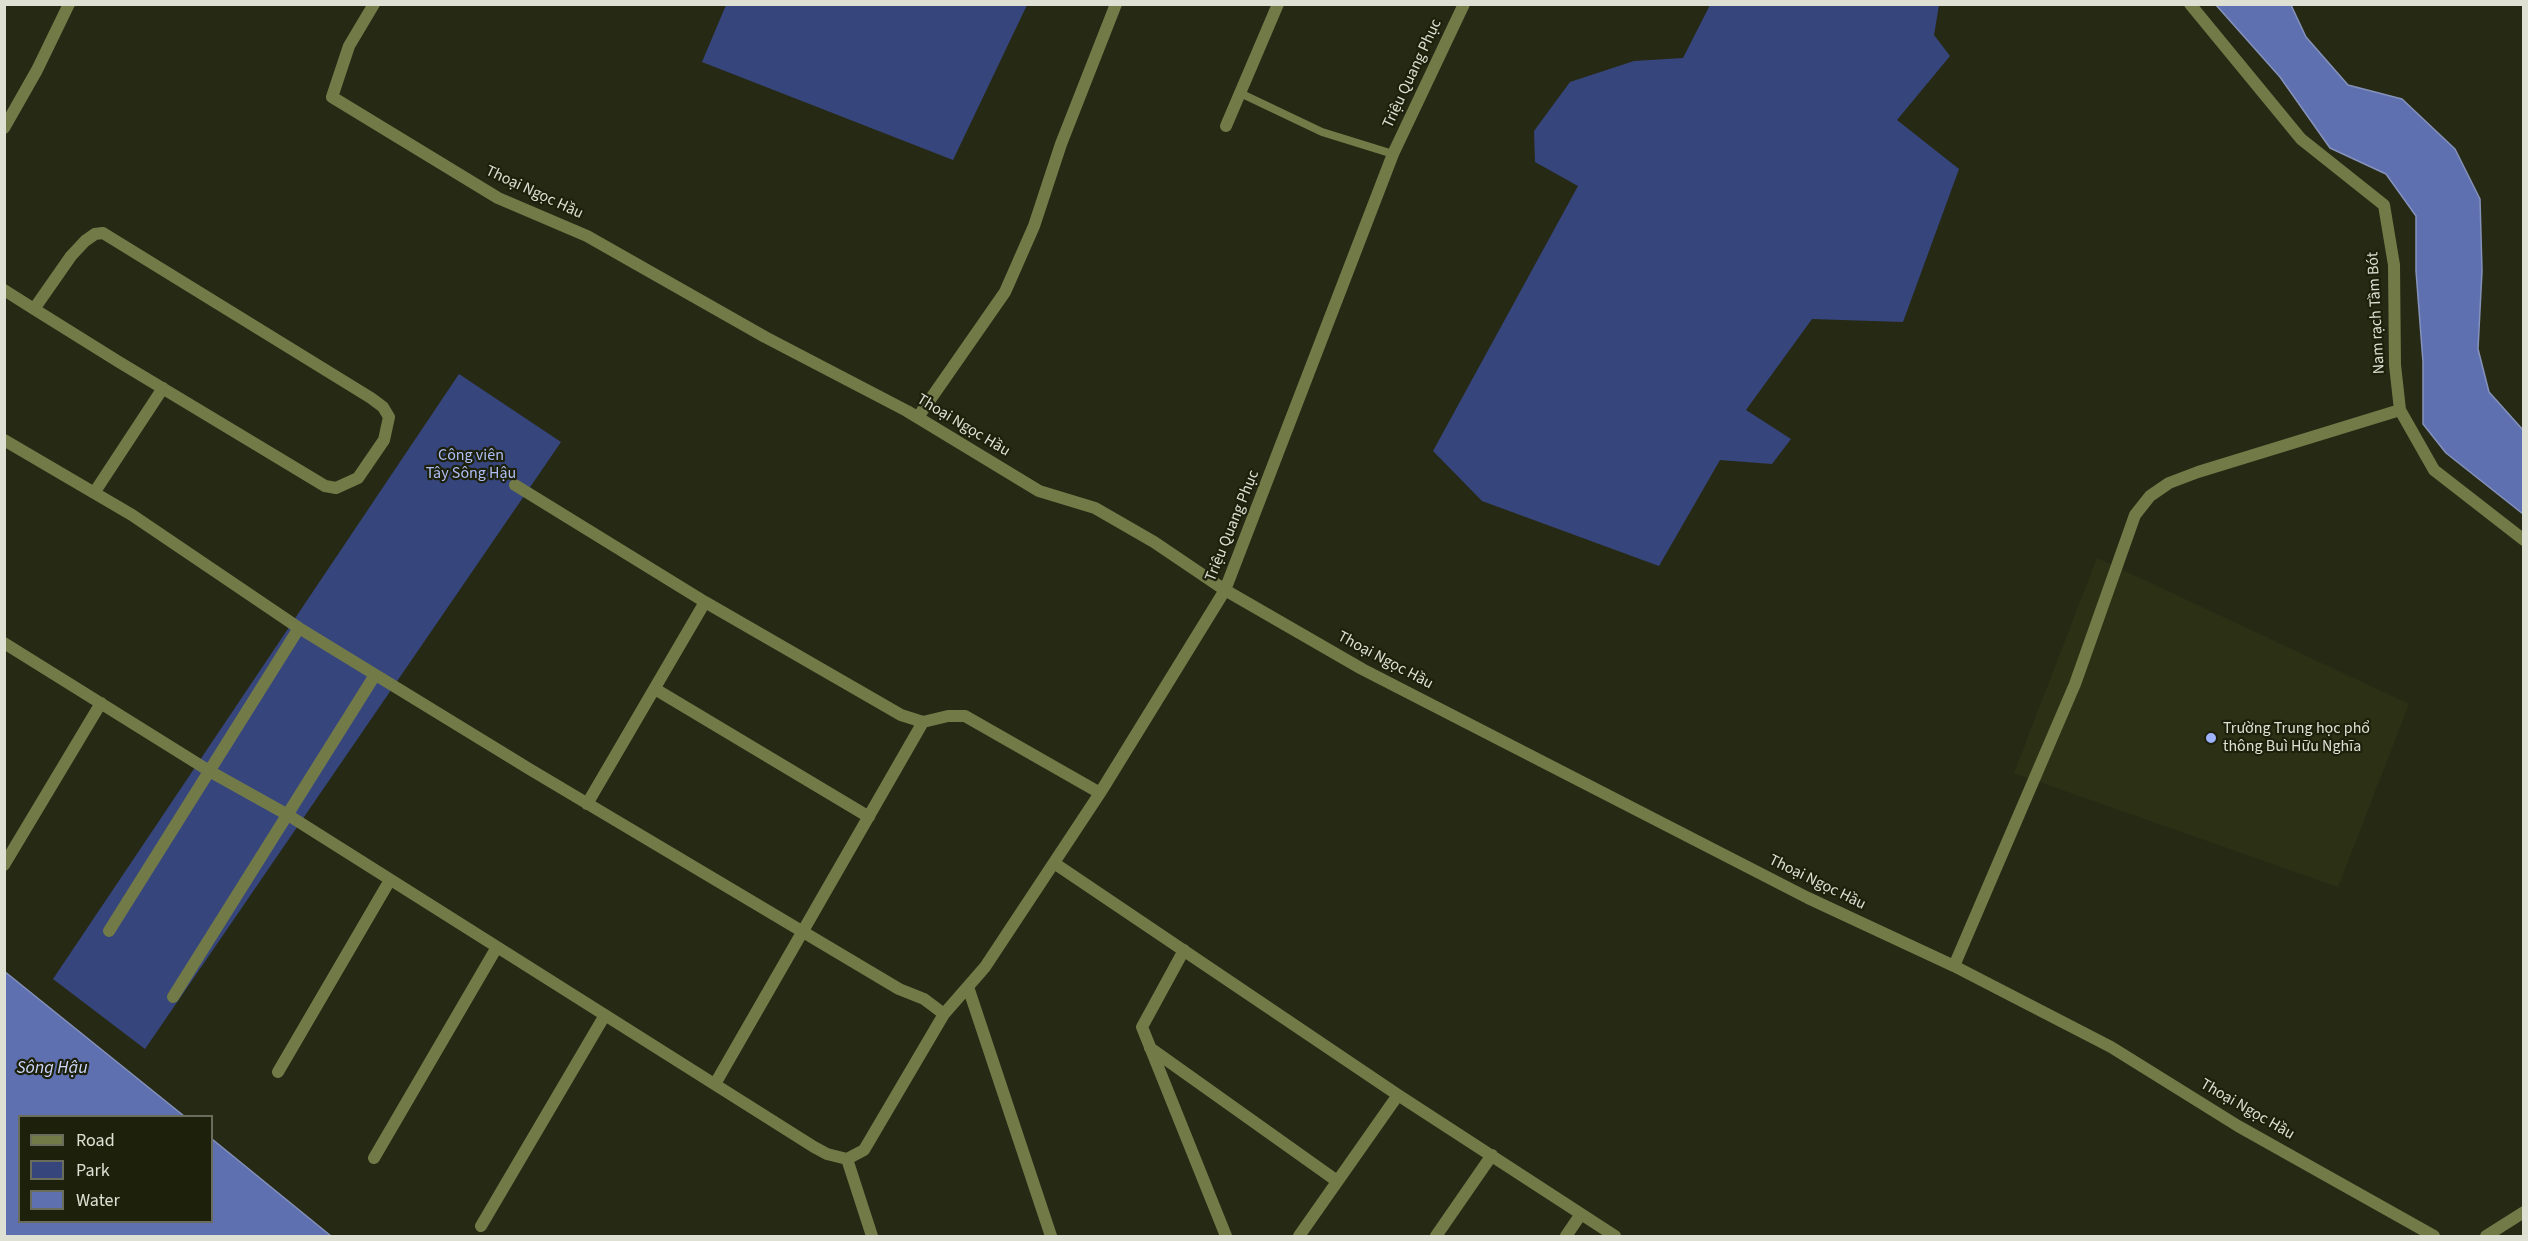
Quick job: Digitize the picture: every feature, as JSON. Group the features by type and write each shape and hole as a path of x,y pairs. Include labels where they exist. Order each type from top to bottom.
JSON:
{"street":[{"path":"7,120 69,4"},
{"name":"Thoại Ngọc Hầu","path":"374,4 349,46 332,97 498,198 587,236 765,337 918,417 1039,492 1095,508 1154,542 1225,590 1362,669 1808,898 1954,966 2111,1047 2238,1126 2434,1236"},
{"path":"918,417 1005,292 1034,226 1061,144 1116,4"},
{"path":"1226,126 1278,4"},
{"name":"Triệu Quang Phục","path":"847,1159 864,1150 944,1014 985,968 1100,793 1225,590 1393,154 1464,4"},
{"name":"Nam rạch Tầm Bót","path":"2190,4 2301,138 2384,205 2394,265 2395,365 2400,410 2434,470 2523,540"},
{"path":"4,290 34,309 163,388 326,486 336,488 358,478 384,440 389,417 383,407 371,398 103,233 95,234 85,241 71,256 34,309"},
{"path":"94,493 163,388"},
{"path":"1954,966 2075,684 2135,515 2150,496 2169,483 2198,472 2400,410"},
{"path":"4,440 132,514 299,628 375,675 899,989 924,999 944,1014"},
{"path":"515,485 705,602 901,715 923,722 948,716 965,716 1100,793"},
{"path":"587,804 705,602"},
{"path":"109,931 211,772 299,628"},
{"path":"4,643 211,772 288,815 827,1154 847,1159 873,1236"},
{"path":"173,997 375,675"},
{"path":"655,689 869,817"},
{"path":"4,865 101,703"},
{"path":"715,1084 923,722"},
{"path":"1054,863 1398,1095 1615,1236"},
{"path":"278,1072 390,880"},
{"path":"374,1158 497,947"},
{"path":"1184,950 1142,1027 1226,1236"},
{"path":"968,987 1051,1236"},
{"path":"481,1226 605,1015"},
{"path":"1149,1048 1337,1181"},
{"path":"1299,1236 1398,1095"},
{"path":"1436,1236 1492,1155"},
{"path":"2486,1236 2523,1212"},
{"path":"1566,1236 1581,1214"}],"lane":[{"path":"1240,93 1322,132 1393,154"}],"shaded area":[{"name":"Trường Trung học phổ thông Buì Hữu Nghĩa","path":"2097,558 2409,704 2338,887 2014,773"}],"green space":[{"path":"726,4 1027,5 953,160 702,62"},
{"path":"1710,5 1939,5 1934,35 1950,56 1897,120 1959,169 1903,322 1812,319 1746,410 1791,439 1772,464 1720,460 1659,566 1482,501 1433,451 1578,186 1535,162 1534,131 1570,82 1634,61 1683,58"},
{"name":"Công viên Tây Sông Hậu","path":"459,374 561,442 145,1049 53,979"}],"water":[{"path":"2216,5 2291,5 2306,37 2348,85 2402,99 2455,149 2480,199 2482,271 2478,349 2489,392 2523,430 2523,514 2446,453 2423,424 2423,362 2416,271 2416,216 2386,174 2330,148 2280,77"},
{"name":"Sông Hậu","path":"4,971 183,1115 18,1115 18,1223 213,1223 213,1140 331,1236 5,1236"}],"place":[{"name":"Trường Trung học phổ thông Buì Hữu Nghĩa","path":"2211,738"}]}
